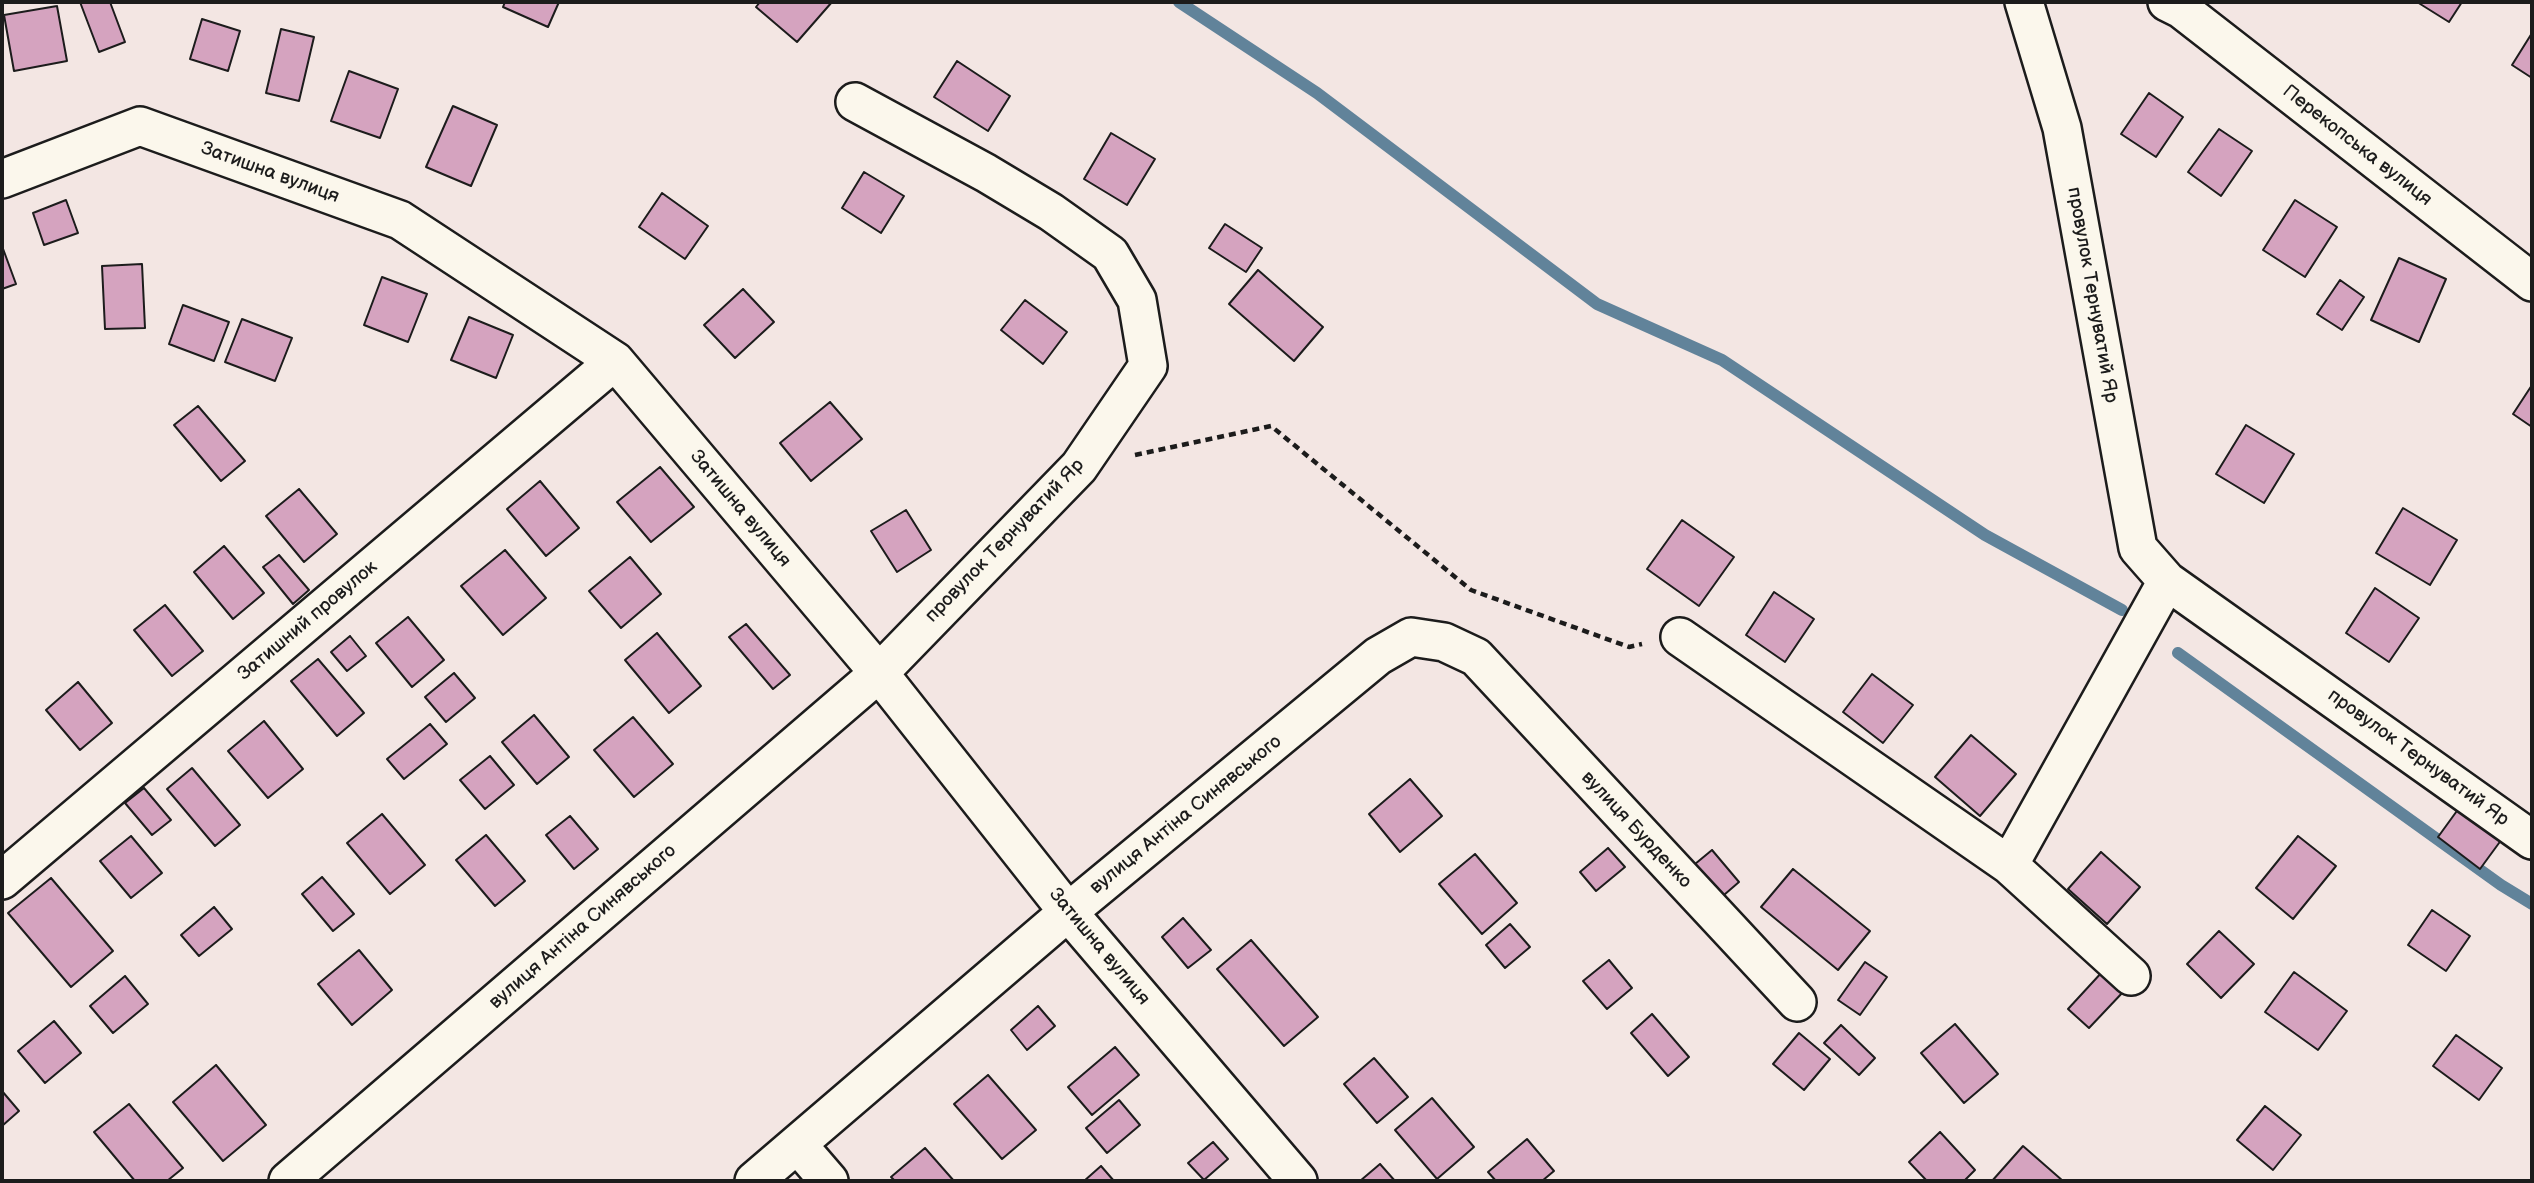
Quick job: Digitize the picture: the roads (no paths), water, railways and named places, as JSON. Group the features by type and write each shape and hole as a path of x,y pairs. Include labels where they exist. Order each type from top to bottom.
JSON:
{"street":[{"name":"провулок Тернуватий Яр","path":"2024,2 2062,128 2138,548 2166,581 2532,839"},
{"name":"Перекопська вулиця","path":"2180,4 2532,282"},
{"name":"провулок Тернуватий Яр","path":"855,102 986,173 1051,212 1110,254 1137,300 1148,366 1079,467 879,673"},
{"name":"Затишна вулиця","path":"2,179 139,126 400,220 615,362 879,673 1068,912 1298,1181"},
{"name":"Затишний провулок","path":"2,880 615,362"},
{"path":"2009,865 2166,581"},
{"name":"вулиця Антіна Синявського","path":"754,1181 1068,912 1378,656 1411,637 1444,642 1476,657"},
{"path":"1680,637 2009,865 2131,976"},
{"name":"вулиця Бурденко","path":"1476,657 1797,1002"},
{"name":"вулиця Антіна Синявського","path":"288,1181 879,673"},
{"path":"797,1144 829,1181"}],"waterway":[{"path":"1179,2 1317,93 1597,304 1722,360 1985,535 2122,610"},
{"path":"2178,653 2501,885 2532,904"}]}
